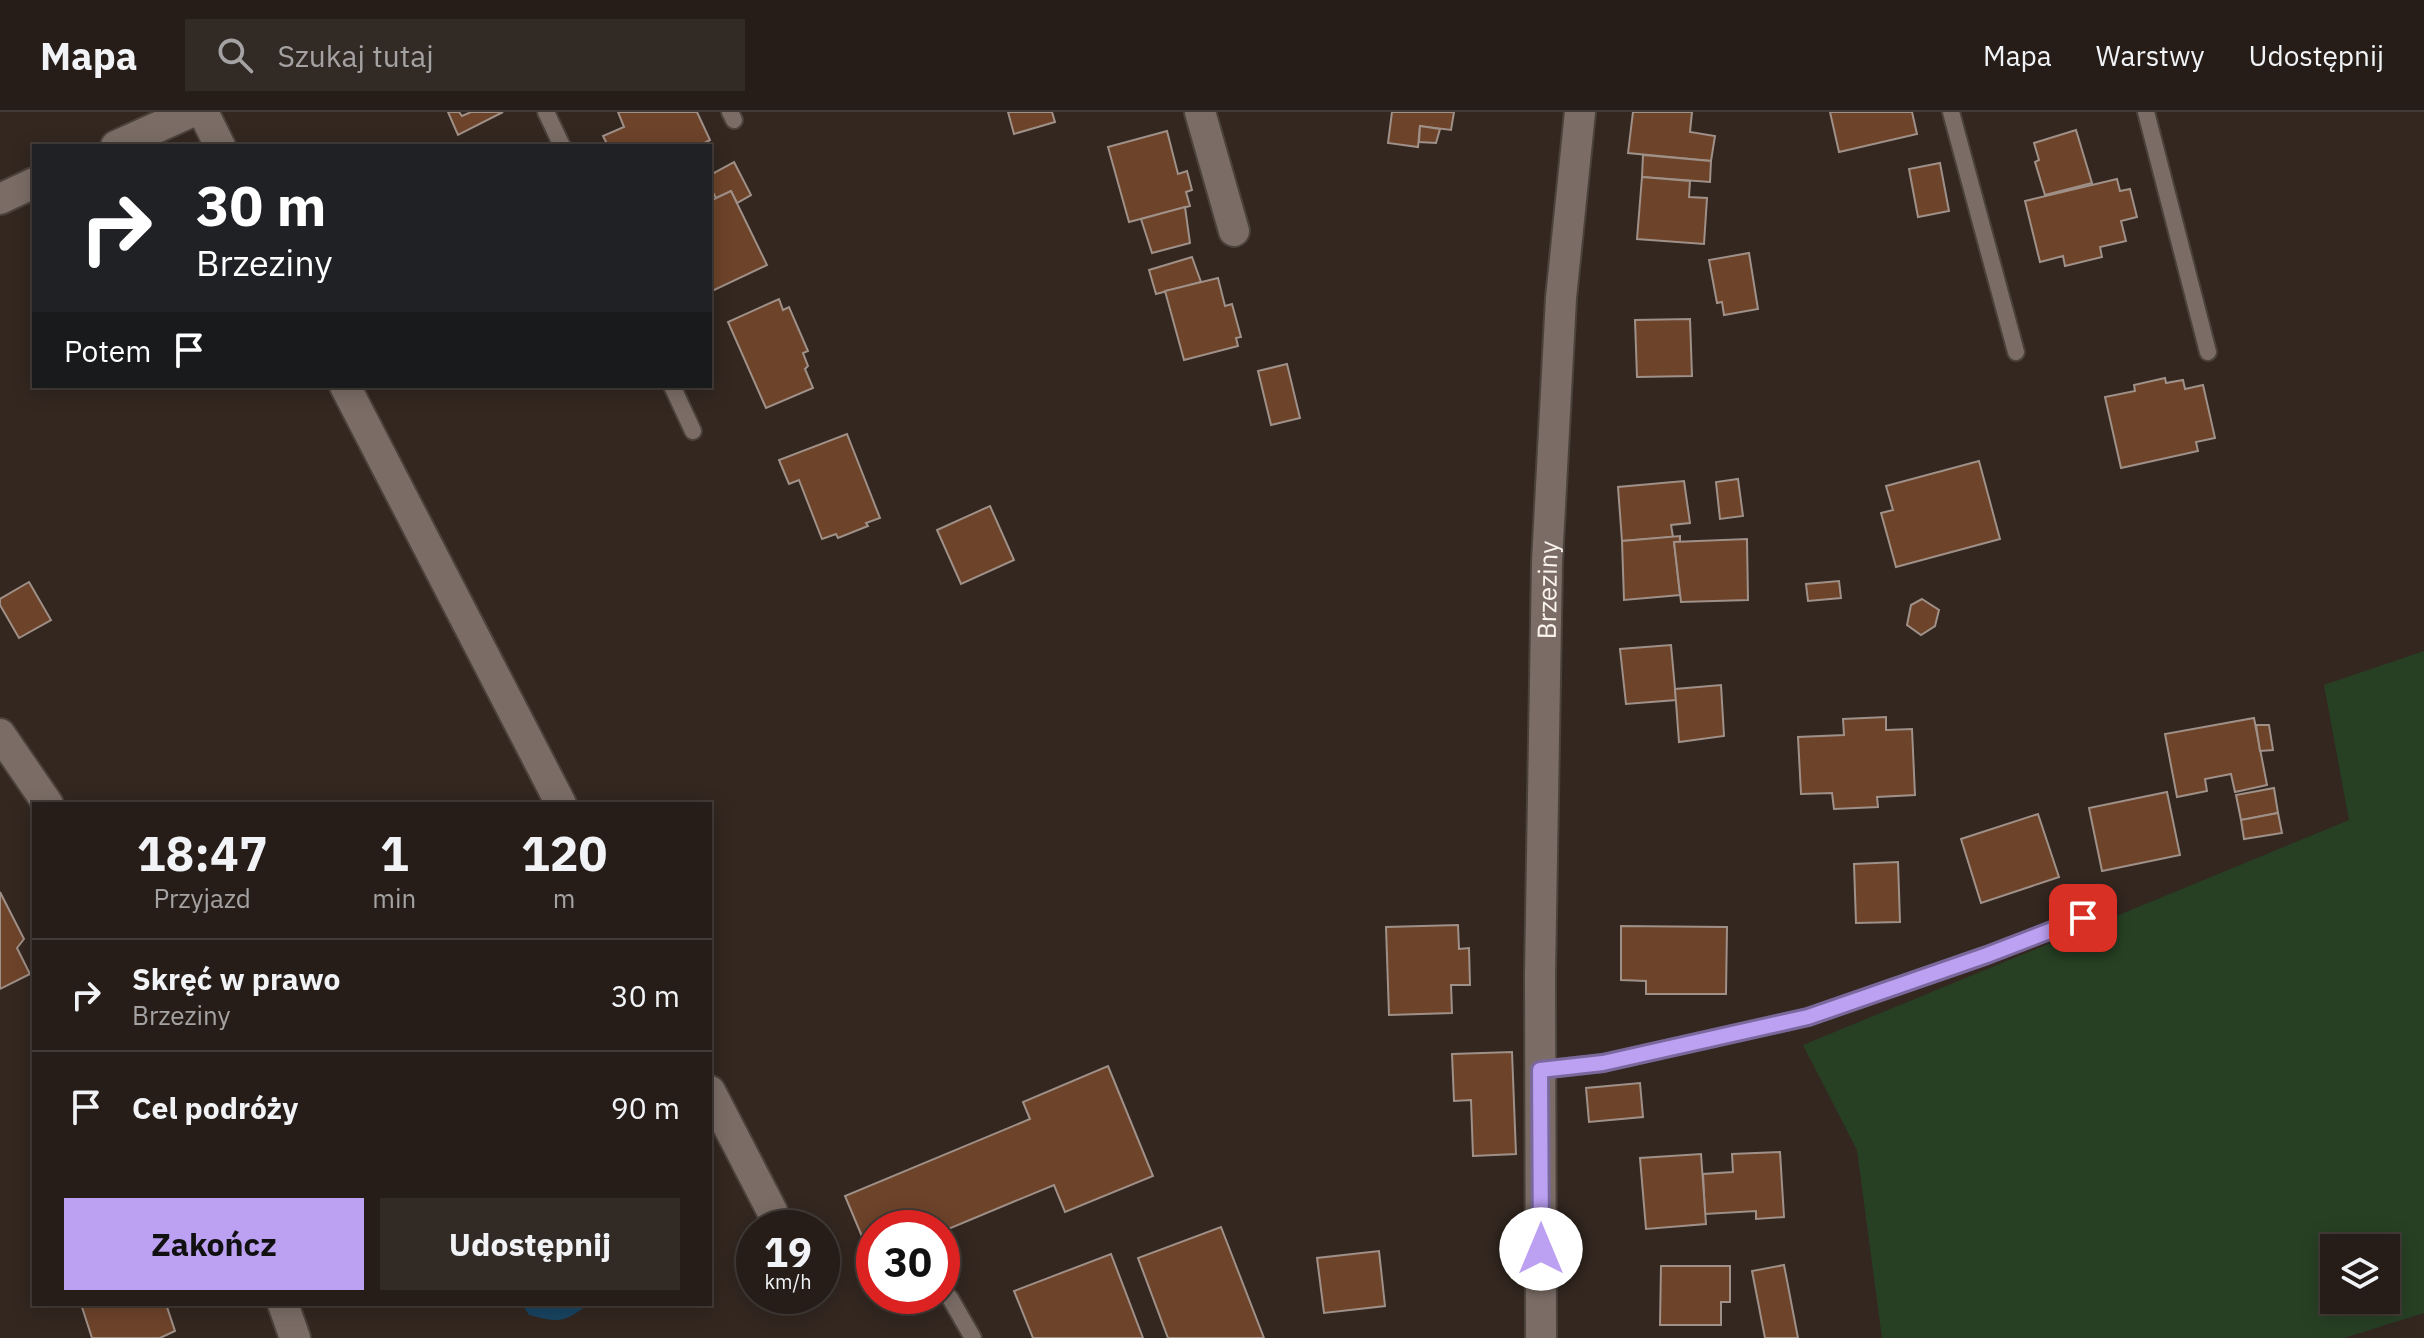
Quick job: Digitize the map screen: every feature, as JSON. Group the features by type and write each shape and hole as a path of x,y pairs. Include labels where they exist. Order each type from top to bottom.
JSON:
{"street":[{"path":"120,144 191,112"},
{"path":"203,112 219,144"},
{"path":"1200,112 1234,231"},
{"name":"Brzeziny","path":"1541,1338 1540,1070 1547,562 1561,298 1580,112"},
{"path":"0,199 32,184"},
{"path":"346,388 560,802"},
{"path":"0,734 47,802"},
{"path":"712,1095 771,1210"},
{"path":"284,1306 295,1338"}],"lane":[{"path":"546,112 561,144"},
{"path":"1951,112 2016,352"},
{"path":"2146,112 2208,352"},
{"path":"673,388 693,431"},
{"path":"1540,1070 1603,1063 1808,1017 2083,918"},
{"path":"959,1314 973,1338"}],"green space":[{"path":"2424,651 2424,1313 2344,1338 1882,1338 1857,1150 1803,1045 2349,820 2324,685"}],"water":[{"path":"523,1306 586,1306 561,1320 529,1315"}],"building":[{"path":"448,112 459,112 462,116 471,112 503,112 458,135"},
{"path":"618,112 697,112 710,140 703,144 607,144 603,136 624,127"},
{"path":"1008,112 1052,112 1055,122 1014,134"},
{"path":"1392,112 1454,112 1451,130 1420,126 1418,147 1388,143"},
{"path":"1633,112 1692,112 1690,132 1715,136 1711,161 1628,153"},
{"path":"1830,112 1912,112 1917,134 1839,152"},
{"path":"1420,126 1440,129 1436,143 1419,142"},
{"path":"2076,130 2092,183 2045,195 2035,162 2039,160 2034,143"},
{"path":"1167,131 1178,174 1187,171 1192,190 1186,192 1190,206 1129,222 1108,147"},
{"path":"1643,155 1711,161 1710,182 1642,177"},
{"path":"734,162 751,195 737,203 731,191 716,198 712,191 712,174"},
{"path":"1940,163 1949,211 1918,217 1909,169"},
{"path":"1642,177 1690,181 1689,197 1707,198 1704,244 1637,239"},
{"path":"2117,179 2120,191 2130,189 2137,217 2121,221 2126,241 2100,247 2102,257 2065,266 2063,256 2040,262 2025,201"},
{"path":"731,191 767,265 712,291 712,200"},
{"path":"1185,207 1190,243 1152,253 1141,219"},
{"path":"1749,253 1758,309 1724,315 1722,302 1717,303 1709,260"},
{"path":"1192,257 1201,282 1156,294 1149,270"},
{"path":"1218,278 1225,306 1232,304 1241,337 1236,338 1238,346 1184,360 1165,291"},
{"path":"779,299 783,310 789,307 808,351 803,353 808,366 805,369 813,388 766,408 728,322"},
{"path":"1690,319 1692,376 1637,377 1635,320"},
{"path":"1287,364 1300,418 1271,425 1258,371"},
{"path":"2165,378 2166,383 2183,380 2185,389 2203,385 2215,438 2196,442 2198,451 2121,468 2105,397 2135,391 2134,385"},
{"path":"847,434 880,518 838,538 836,534 822,539 799,480 789,484 779,460"},
{"path":"1979,461 2000,539 1896,567 1881,513 1893,510 1886,486"},
{"path":"1738,479 1743,516 1720,519 1716,482"},
{"path":"1684,481 1690,523 1671,525 1673,537 1622,541 1618,487"},
{"path":"990,506 1014,560 961,584 937,530"},
{"path":"1680,536 1680,542 1674,542 1680,595 1624,600 1622,541"},
{"path":"1747,539 1748,600 1681,602 1674,542"},
{"path":"1839,581 1841,598 1808,601 1806,584"},
{"path":"29,582 51,620 19,638 0,605 0,599"},
{"path":"1922,599 1939,610 1935,626 1921,635 1907,625 1911,605"},
{"path":"1671,645 1676,700 1626,704 1620,649"},
{"path":"1721,685 1724,736 1679,742 1675,689"},
{"path":"1886,717 1886,730 1912,729 1915,795 1877,797 1878,807 1834,809 1832,793 1801,794 1798,737 1844,735 1843,719"},
{"path":"2254,718 2267,785 2235,792 2231,774 2205,779 2207,791 2177,797 2165,734"},
{"path":"2256,725 2269,725 2273,750 2260,751"},
{"path":"2274,788 2278,813 2241,820 2236,795"},
{"path":"2167,792 2180,855 2102,871 2089,808"},
{"path":"2278,813 2282,833 2244,839 2241,820"},
{"path":"2038,814 2059,877 1981,903 1961,839"},
{"path":"1898,862 1900,922 1856,923 1854,864"},
{"path":"0,892 24,939 17,948 30,974 0,989"},
{"path":"1458,925 1459,949 1469,948 1470,985 1451,985 1452,1013 1389,1015 1386,927"},
{"path":"1621,926 1727,927 1726,994 1646,994 1646,981 1621,980"},
{"path":"1512,1052 1516,1154 1473,1156 1471,1100 1454,1101 1452,1054"},
{"path":"1108,1066 1153,1176 1065,1212 1054,1185 960,1224 960,1210 856,1210 856,1222 845,1196 1030,1119 1023,1102"},
{"path":"1640,1083 1643,1117 1589,1122 1586,1088"},
{"path":"1780,1152 1784,1217 1756,1219 1756,1211 1705,1214 1703,1174 1733,1172 1732,1154"},
{"path":"1701,1154 1706,1224 1646,1229 1640,1158"},
{"path":"1221,1227 1264,1338 1168,1338 1138,1258"},
{"path":"1379,1251 1385,1306 1324,1313 1317,1258"},
{"path":"1111,1254 1143,1338 1033,1338 1014,1291"},
{"path":"1784,1265 1798,1338 1765,1338 1752,1271"},
{"path":"1661,1266 1730,1266 1730,1302 1721,1302 1721,1325 1660,1325"},
{"path":"82,1306 167,1306 175,1331 160,1338 92,1338"}],"route":[{"path":"1541,1249 1540,1070 1603,1063 1808,1017 2083,918"}]}
